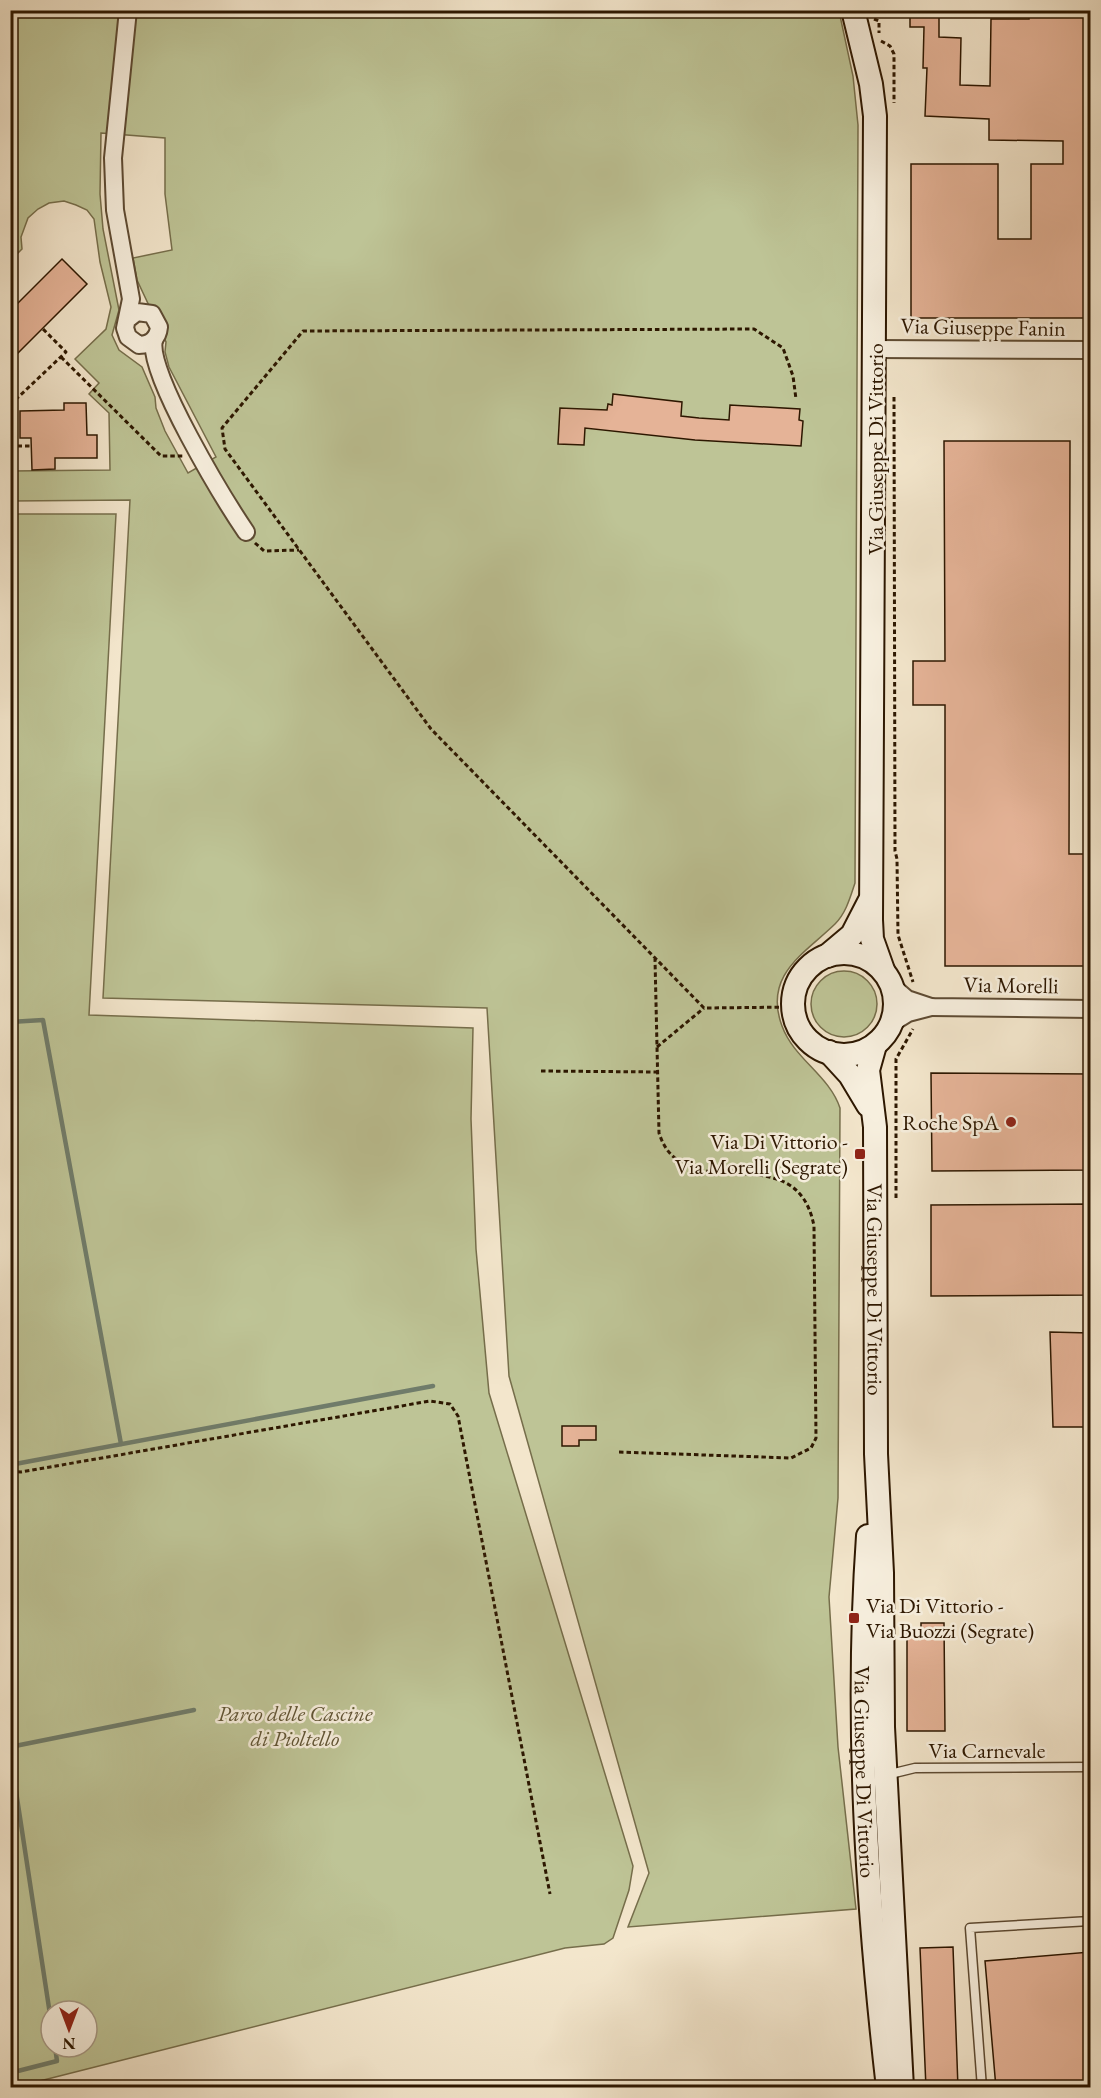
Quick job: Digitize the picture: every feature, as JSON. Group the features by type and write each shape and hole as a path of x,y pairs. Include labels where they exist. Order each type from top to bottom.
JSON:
{"main road":[{"name":"Via Giuseppe Di Vittorio","path":"853,10 872,91 875,116 872,939 887,978"},
{"name":"Via Giuseppe Di Vittorio","path":"827,956 852,935 865,915 873,889"},
{"path":"840,953 860,956 887,978 895,1002 892,1023 875,1045 857,1053 829,1052 806,1037 798,1025 794,1007 800,979 809,968 827,956 840,953"},
{"name":"Via Giuseppe Di Vittorio","path":"875,1045 868,1070 875,1126 876,1454 880,1497 886,1776 902,2088"},
{"name":"Via Giuseppe Di Vittorio","path":"829,1052 861,1091 875,1126"},
{"name":"Via Giuseppe Di Vittorio","path":"876,1454 865,1577 863,1727 865,1830 888,2088"}],"street":[{"path":"128,10 118,85 113,164 119,237 130,293 126,332 131,341 138,344 147,344 154,340"},
{"path":"130,293 156,318 159,327 153,349 157,366 200,456 246,532"},
{"path":"128,318 137,312 148,312"},
{"path":"138,344 157,366"},
{"name":"Via Giuseppe Fanin","path":"875,349 1090,350"},
{"path":"887,978 900,994 922,1007"},
{"name":"Via Morelli","path":"892,1023 922,1007 1090,1009"}],"lane":[{"name":"Via Carnevale","path":"886,1776 915,1768 1089,1769"},
{"path":"877,1800 878,1789 886,1776"},
{"path":"875,1810 882,1952 877,1970"},
{"path":"982,2088 970,1928 1090,1921"}],"path":[{"path":"869,11 873,19 879,21 879,40 890,46 894,54 894,114"},
{"path":"10,405 66,352 43,329"},
{"path":"704,1008 430,729 225,449 222,428 303,331 754,329 783,348 793,376 796,399"},
{"path":"61,357 161,456 200,456"},
{"path":"894,391 895,851 898,935 922,1007 912,1033 896,1059 896,1205"},
{"path":"10,446 32,446"},
{"path":"246,532 264,551 299,550"},
{"path":"619,1452 790,1458 811,1448 816,1438 814,1226 810,1209 803,1195 780,1180 769,1176 704,1171 676,1162 666,1149 659,1133 655,958"},
{"path":"657,1047 704,1008 794,1007"},
{"path":"541,1071 658,1072"},
{"path":"10,1471 21,1472 430,1401 450,1404 458,1416 550,1894"}],"green space":[{"path":"11,11 839,11 853,76 858,125 855,883 839,920 800,956 782,979 778,993 778,1008 787,1038 828,1086 840,1108 838,1498 829,1597 838,1747 856,1909 628,1927 649,1873 509,1376 487,1008 103,998 130,500 11,501 10,471 110,470 109,413 89,394 99,383 75,359 106,329 111,307 100,262 94,219 87,210 64,201 49,203 38,209 28,218 21,237 22,249 11,260","holes":["101,133 165,138 165,194 172,250 133,258 137,280 166,342 165,352 169,367 216,457 188,473 165,431 156,408 155,397 142,367 119,350 112,335 119,310 103,229 100,194"]},
{"name":"Parco delle Cascine di Pioltello","path":"10,514 116,514 89,1015 473,1028 471,1119 476,1249 489,1393 633,1866 629,1890 613,1938 604,1944 565,1948 12,2088"},
{"path":"844,971 856,974 867,981 874,992 877,1004 874,1016 867,1027 856,1034 844,1037 832,1034 821,1027 814,1016 811,1004 814,992 821,981 832,974"}],"building":[{"path":"910,10 939,10 939,37 961,38 960,85 990,86 991,19 1029,19 1029,10 1090,10 1090,318 911,318 911,164 998,164 998,239 1031,239 1031,164 1063,164 1063,141 989,140 989,119 925,116 927,68 923,68 924,27 910,27"},
{"path":"62,259 87,284 10,361 10,311"},
{"path":"613,394 682,402 681,416 699,418 729,420 730,405 800,409 799,420 803,421 801,446 695,440 585,428 584,445 558,444 560,408 607,410 608,404 612,405"},
{"path":"64,403 86,403 87,435 97,435 97,458 55,458 55,469 32,470 31,438 20,438 20,411 64,410"},
{"path":"944,441 1070,441 1069,854 1090,854 1090,966 945,966 945,705 913,705 913,661 945,661"},
{"name":"Roche SpA","path":"931,1073 1090,1074 1090,1170 932,1171"},
{"path":"1090,1204 1090,1295 931,1296 931,1205"},
{"path":"1050,1332 1090,1333 1090,1427 1053,1427"},
{"path":"562,1426 596,1426 596,1440 579,1440 579,1446 562,1446"},
{"path":"921,1623 944,1623 945,1731 907,1731 907,1632 921,1632"},
{"path":"953,1947 958,2088 926,2088 920,1948"},
{"path":"1090,1952 1090,2088 996,2088 985,1961"}],"waterway":[{"path":"10,1022 43,1020 121,1444"},
{"path":"15,1464 433,1386"},
{"path":"10,1747 194,1710"},
{"path":"10,1752 48,1999"},
{"path":"10,2073 57,2061 57,2059"}],"place":[{"name":"Roche SpA","path":"1011,1122"},
{"name":"Via Di Vittorio - Via Morelli (Segrate)","path":"860,1154"},
{"name":"Via Di Vittorio - Via Buozzi (Segrate)","path":"854,1618"}]}
